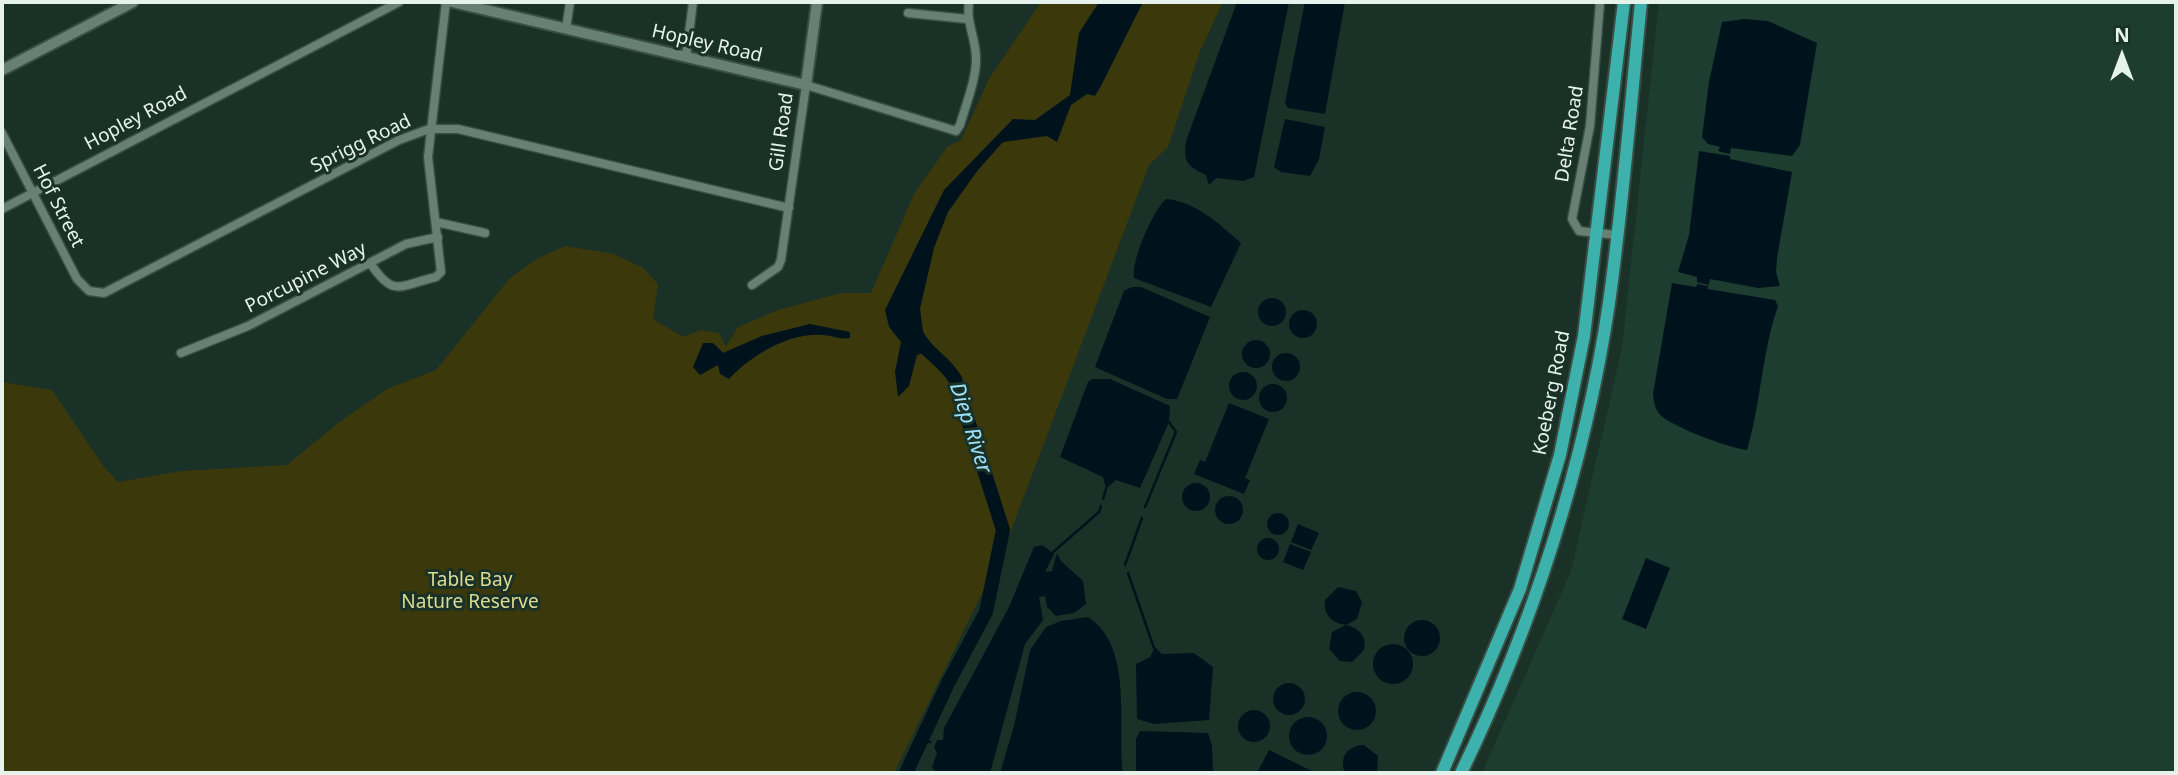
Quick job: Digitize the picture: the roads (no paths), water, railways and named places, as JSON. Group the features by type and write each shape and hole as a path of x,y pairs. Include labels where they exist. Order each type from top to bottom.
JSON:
{"main road":[{"name":"Koeberg Road","path":"1442,773 1520,589 1560,455 1584,336 1624,2"},
{"name":"Koeberg Road","path":"1461,773 1516,648 1552,543 1593,383 1608,305 1617,235 1641,2"}],"street":[{"path":"2,70 133,2"},
{"name":"Hopley Road","path":"2,209 399,2"},
{"path":"370,262 388,286 436,277 442,269 429,170 429,129 446,2"},
{"name":"Hopley Road","path":"452,2 806,85 950,131 960,125 976,65 967,19"},
{"path":"566,29 570,2"},
{"path":"686,57 693,2"},
{"name":"Gill Road","path":"752,285 778,267 789,208 817,2"},
{"path":"908,13 967,19 969,2"},
{"name":"Delta Road","path":"1595,233 1577,229 1572,219 1590,126 1600,2"},
{"name":"Sprigg Road","path":"89,291 104,293 398,140 429,129 458,129 789,208"},
{"name":"Hof Street","path":"2,133 77,279 89,291"},
{"path":"436,222 485,233"},
{"path":"1595,233 1617,235"},
{"name":"Porcupine Way","path":"183,339 185,352 248,326 411,242 438,240"}],"water":[{"path":"1099,2 1143,2 1095,96 1087,94 1071,105 1057,142 1047,136 1003,142 978,170 948,212 934,248 920,309 926,352 917,355 909,386 898,397 895,372 901,342 889,327 885,310 944,190 1013,119 1035,120 1070,95 1079,33"},
{"path":"1237,2 1289,2 1254,177 1243,181 1216,178 1209,185 1206,175 1194,169 1186,159 1186,141"},
{"path":"1305,2 1345,2 1325,114 1288,108 1285,103"},
{"path":"1744,19 1768,21 1817,43 1800,145 1792,156 1731,148 1730,154 1718,151 1720,147 1708,144 1702,137 1709,82 1722,22"},
{"path":"1285,119 1325,127 1319,159 1310,176 1281,172 1274,167"},
{"path":"1699,151 1792,172 1777,258 1776,272 1780,286 1758,288 1710,279 1709,285 1697,282 1697,277 1678,272 1689,235"},
{"path":"1166,199 1196,209 1241,243 1211,307 1134,278 1136,260 1144,236"},
{"path":"1672,283 1696,287 1697,284 1708,286 1708,289 1775,300 1778,306 1768,341 1747,450 1692,432 1664,418 1657,410 1653,394"},
{"path":"1141,287 1210,317 1177,399 1167,399 1095,367 1124,291"},
{"path":"1272,298 1282,302 1286,312 1282,322 1272,326 1262,322 1258,312 1262,302"},
{"path":"1303,310 1313,314 1317,324 1313,334 1303,338 1293,334 1289,324 1293,314"},
{"path":"810,324 850,332 850,338 826,335 796,337 759,354 729,379 720,374 718,365 700,375 693,367 703,343 713,343 723,353 762,336"},
{"path":"1256,340 1266,344 1270,354 1266,364 1256,368 1246,364 1242,354 1246,344"},
{"path":"1286,353 1296,357 1300,367 1296,377 1286,381 1276,377 1272,367 1276,357"},
{"path":"1243,372 1253,376 1257,386 1253,396 1243,400 1233,396 1229,386 1233,376"},
{"path":"1092,379 1110,379 1170,406 1169,422 1140,488 1116,480 1106,489 1103,477 1060,457 1088,382"},
{"path":"1273,384 1283,388 1287,398 1283,408 1273,412 1263,408 1259,398 1263,388"},
{"path":"1229,403 1269,419 1245,478 1250,480 1244,494 1194,474 1200,460 1205,462"},
{"path":"1196,483 1206,487 1210,497 1206,507 1196,511 1186,507 1182,497 1186,487"},
{"path":"1229,496 1239,500 1243,510 1239,520 1229,524 1219,520 1215,510 1219,500"},
{"path":"1278,513 1286,516 1289,524 1286,532 1278,535 1270,532 1267,524 1270,516"},
{"path":"1298,524 1319,533 1311,550 1291,542"},
{"path":"1268,538 1276,541 1279,549 1276,557 1268,560 1260,557 1257,549 1260,541"},
{"path":"1290,544 1311,552 1303,570 1283,562"},
{"path":"1042,545 1054,554 1045,572 1052,571 1057,553 1061,561 1083,581 1086,604 1074,613 1056,616 1047,607 1045,596 1039,597 1043,620 1025,644 990,773 936,773 932,767 937,753 934,747 937,740 943,740 944,728 1009,607 1034,547"},
{"path":"1646,558 1670,568 1646,629 1622,619"},
{"path":"1338,587 1356,591 1362,602 1357,619 1346,625 1333,620 1325,610 1325,600"},
{"path":"1088,617 1102,630 1112,647 1118,667 1123,773 1000,773 1014,726 1030,650 1046,627 1061,621"},
{"path":"1422,620 1435,625 1440,638 1435,651 1422,656 1409,651 1404,638 1409,625"},
{"path":"1346,625 1355,628 1364,641 1364,650 1352,662 1340,661 1329,649 1332,632"},
{"path":"1393,644 1407,650 1413,664 1407,678 1393,684 1379,678 1373,664 1379,650"},
{"path":"1155,647 1162,654 1194,653 1213,667 1209,720 1154,724 1137,719 1136,664 1150,657"},
{"path":"1289,683 1300,688 1305,699 1300,710 1289,715 1278,710 1273,699 1278,688"},
{"path":"1357,692 1370,698 1376,711 1370,724 1357,730 1344,724 1338,711 1344,698"},
{"path":"1254,710 1265,715 1270,726 1265,737 1254,742 1243,737 1238,726 1243,715"},
{"path":"1308,717 1321,723 1327,736 1321,749 1308,755 1295,749 1289,736 1295,723"},
{"path":"1140,731 1208,733 1212,745 1213,773 1136,773 1136,739"},
{"path":"1364,745 1378,756 1377,773 1345,773 1343,762 1346,753"},
{"path":"1269,750 1316,773 1257,773"}],"waterway":[{"name":"Diep River","path":"906,773 948,683 986,612 1003,530 955,379 917,335"},
{"path":"1145,507 1176,432 1169,422"},
{"path":"1103,499 1106,489"},
{"path":"1051,554 1099,512 1101,506"},
{"path":"1125,565 1142,518"},
{"path":"1128,573 1154,648"},
{"path":"922,740 930,742"}],"park label":[{"name":"Table Bay Nature Reserve","path":"470,592"}]}
